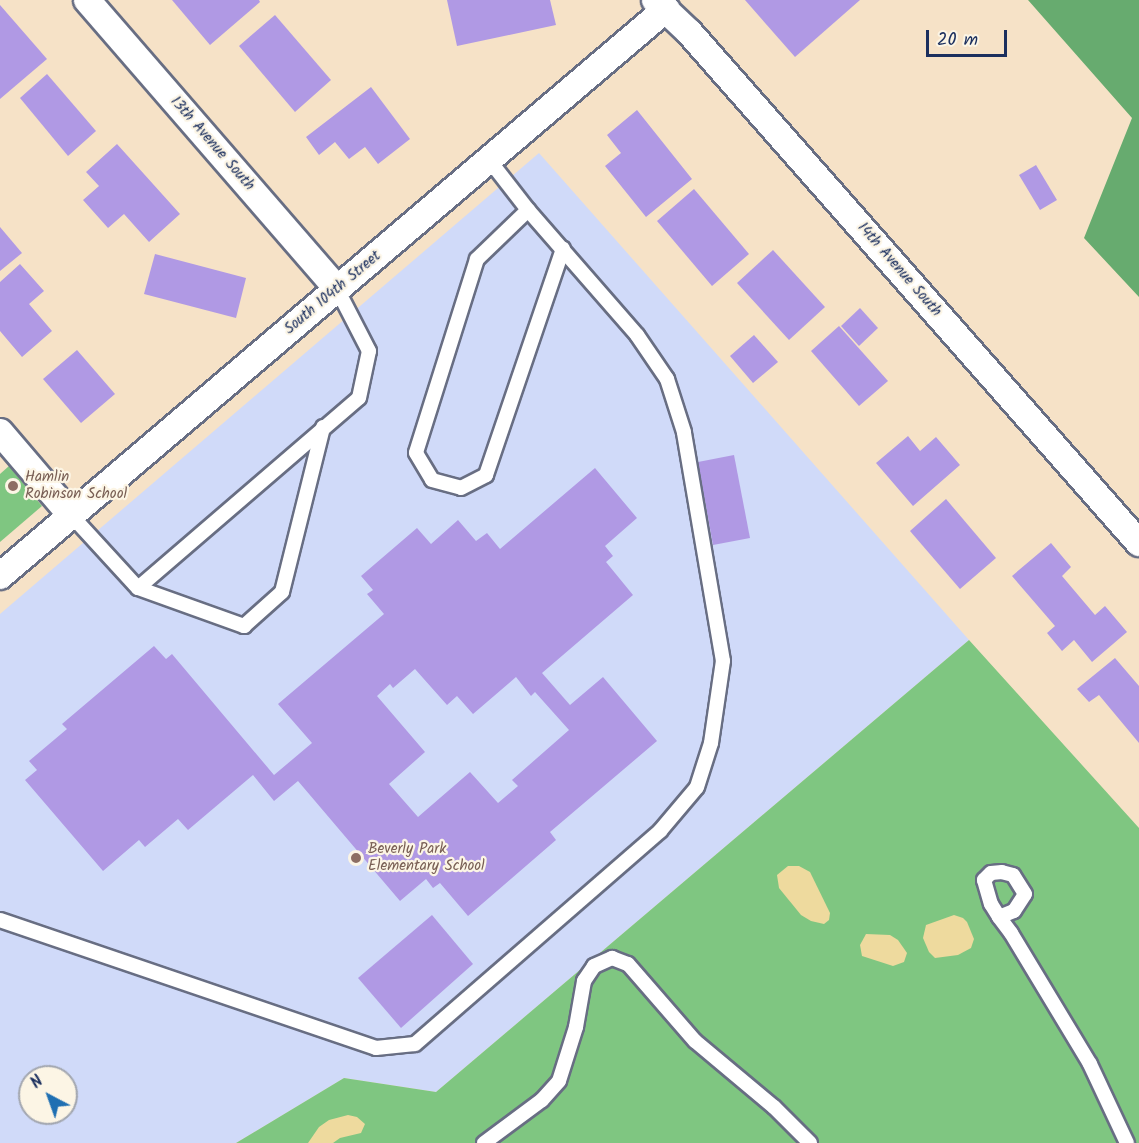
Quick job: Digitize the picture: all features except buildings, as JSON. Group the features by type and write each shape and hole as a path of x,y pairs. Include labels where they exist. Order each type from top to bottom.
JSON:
{"street":[{"name":"13th Avenue South","path":"87,0 337,289"},
{"name":"South 104th Street","path":"0,576 490,160 660,4"},
{"name":"14th Avenue South","path":"660,4 689,32 1139,543"},
{"path":"2,438 71,515"}],"lane":[{"path":"0,920 376,1048 415,1044 660,831 697,787 711,743 723,661 684,432 667,379 638,335 528,210 490,160"},
{"path":"528,210 477,259 416,453 432,480 461,488 486,475 563,249"},
{"path":"138,588 359,398 369,351 337,289"},
{"path":"71,515 138,588 244,626 282,592 323,427"},
{"path":"999,917 1090,1064 1127,1143"},
{"path":"484,1143 542,1100 560,1081 576,1028 584,981 594,966 612,958 628,964 695,1041 774,1107 810,1143"}],"shaded area":[{"name":"Beverly Park Elementary School","path":"539,153 969,640 436,1092 344,1078 236,1143 0,1143 0,614"}],"green space":[{"path":"1028,0 1139,0 1139,297 1084,238 1132,118"},
{"name":"Hamlin Robinson School","path":"9,466 42,506 0,542 0,474"},
{"path":"969,640 1139,828 1139,1143 236,1143 344,1078 436,1092"}],"sand":[{"path":"788,866 799,866 810,872 830,913 829,920 824,924 811,921 801,915 779,888 777,875"},
{"path":"954,915 967,922 974,939 971,948 958,955 935,958 929,952 923,938 926,925"},
{"path":"866,934 890,935 898,940 907,953 904,962 893,966 862,956 860,945"},
{"path":"348,1115 357,1117 365,1124 361,1133 340,1138 333,1143 308,1143 319,1127 329,1120"}],"place":[{"name":"Hamlin Robinson School","path":"13,486"},
{"name":"Beverly Park Elementary School","path":"356,858"}]}
